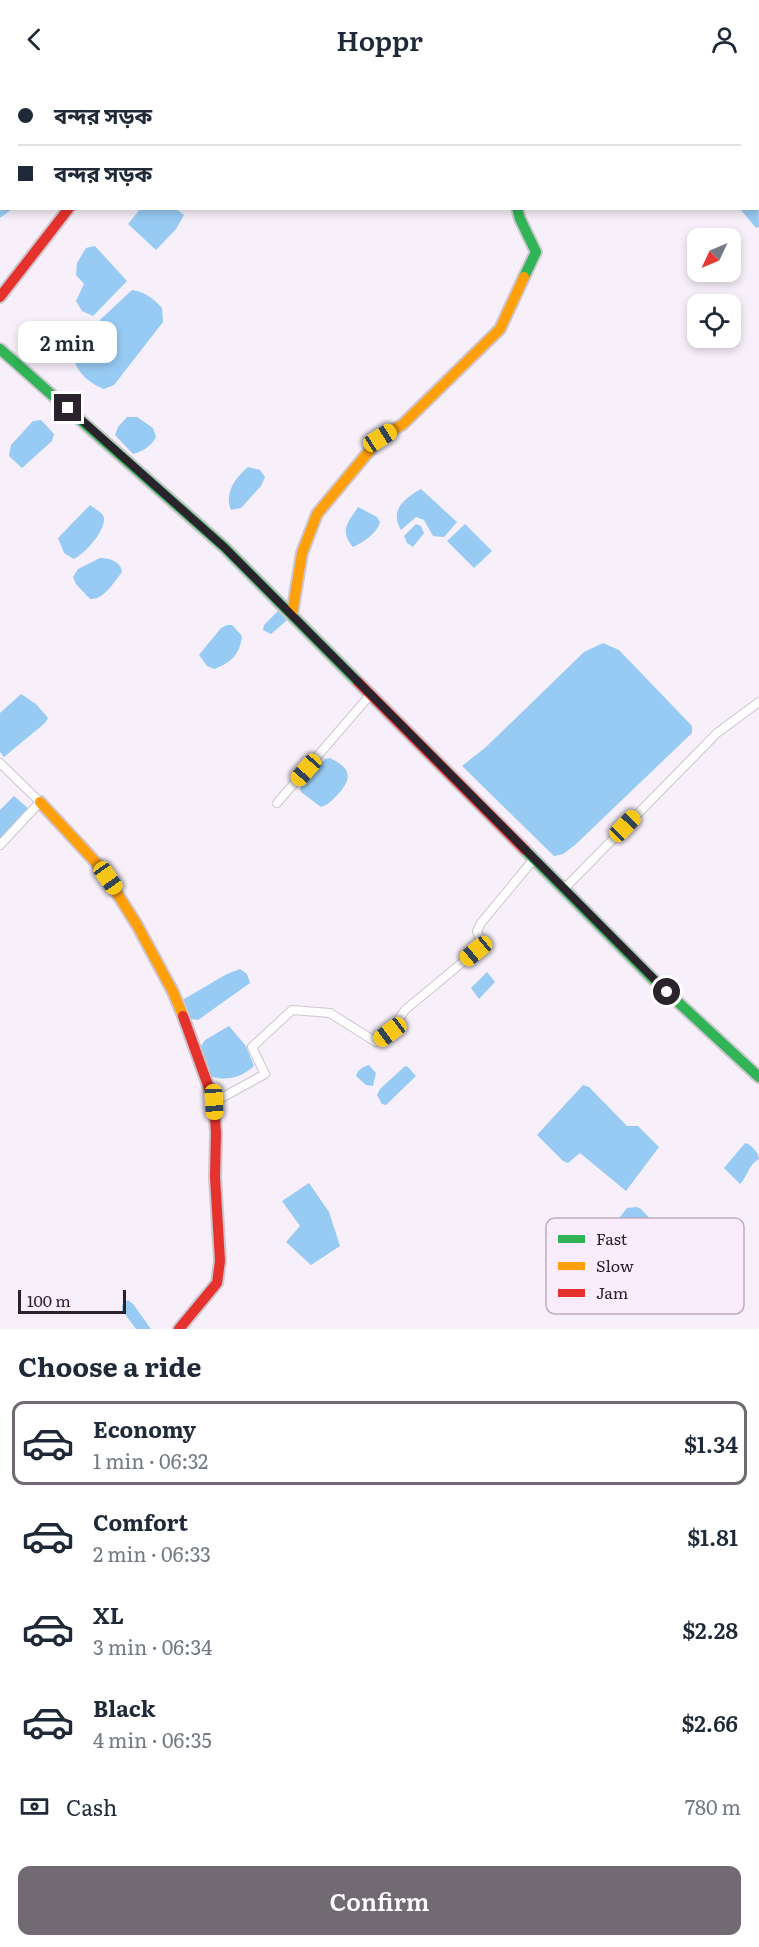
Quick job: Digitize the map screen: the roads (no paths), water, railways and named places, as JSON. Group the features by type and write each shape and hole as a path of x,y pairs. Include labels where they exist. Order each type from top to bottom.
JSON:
{"main road":[{"path":"0,297 67,210"},
{"path":"292,614 302,553 317,514 380,438 403,424 500,329 537,252 518,210"},
{"path":"0,349 224,547 653,979 759,1077"},
{"path":"40,802 101,868 137,925 173,992 214,1102 219,1272 217,1283 179,1329"}],"street":[{"path":"277,802 371,694"},
{"path":"564,889 717,733 759,702"},
{"path":"0,763 40,802 0,845"},
{"path":"214,1102 265,1074 252,1047 292,1010 330,1013 376,1042 390,1032 405,1010 476,951 481,942 477,931 481,923 534,859"}],"water":[{"path":"0,210 11,210 0,218"},
{"path":"139,210 177,210 184,215 176,229 156,250 128,224"},
{"path":"741,210 759,210 759,227 756,228"},
{"path":"95,246 127,281 93,316 82,311 76,301 84,284 76,275 77,263 86,248"},
{"path":"132,290 145,294 159,304 162,308 163,322 114,385 104,389 84,377 73,356 101,319"},
{"path":"127,417 137,417 153,428 156,437 147,448 133,454 115,435 118,427"},
{"path":"41,420 54,434 52,441 22,468 9,456 11,445 33,421"},
{"path":"248,467 260,470 265,477 261,486 241,508 231,510 229,498 232,486"},
{"path":"421,489 457,522 444,537 433,536 424,520 416,517 401,530 397,516 400,505"},
{"path":"90,505 103,515 103,524 93,542 74,559 64,553 58,538"},
{"path":"358,507 377,517 380,522 373,534 353,547 346,536 346,531 348,522"},
{"path":"416,524 421,526 424,533 413,547 407,543 404,536"},
{"path":"465,524 492,551 474,568 447,541"},
{"path":"100,558 117,563 122,572 104,594 90,599 76,584 73,577 78,569"},
{"path":"278,611 287,618 286,621 271,634 263,630 264,625"},
{"path":"232,625 242,636 241,642 234,657 214,669 207,666 199,655 221,628"},
{"path":"603,643 619,650 692,726 692,733 575,845 563,854 554,856 462,766 486,747 584,652"},
{"path":"21,694 36,704 48,718 4,757 0,752 0,713"},
{"path":"330,758 345,768 348,776 340,792 329,803 321,807 301,792 300,788 325,759"},
{"path":"14,796 30,810 0,841 0,810"},
{"path":"240,969 247,974 250,983 198,1020 191,1019 183,1005 184,999"},
{"path":"487,972 495,982 479,999 471,988"},
{"path":"229,1026 246,1046 254,1066 234,1077 216,1078 210,1076 199,1049 205,1040"},
{"path":"369,1065 376,1073 373,1086 366,1085 356,1076 361,1069"},
{"path":"407,1066 416,1076 386,1105 382,1104 377,1095 380,1089"},
{"path":"583,1085 589,1087 627,1126 638,1126 659,1147 626,1191 580,1153 568,1163 563,1161 537,1135"},
{"path":"745,1143 754,1149 759,1159 740,1184 724,1168"},
{"path":"309,1183 329,1212 340,1246 311,1265 286,1242 300,1226 282,1201"},
{"path":"637,1207 650,1218 619,1218 627,1208"},
{"path":"128,1300 151,1329 136,1329 122,1310 122,1305"}]}
